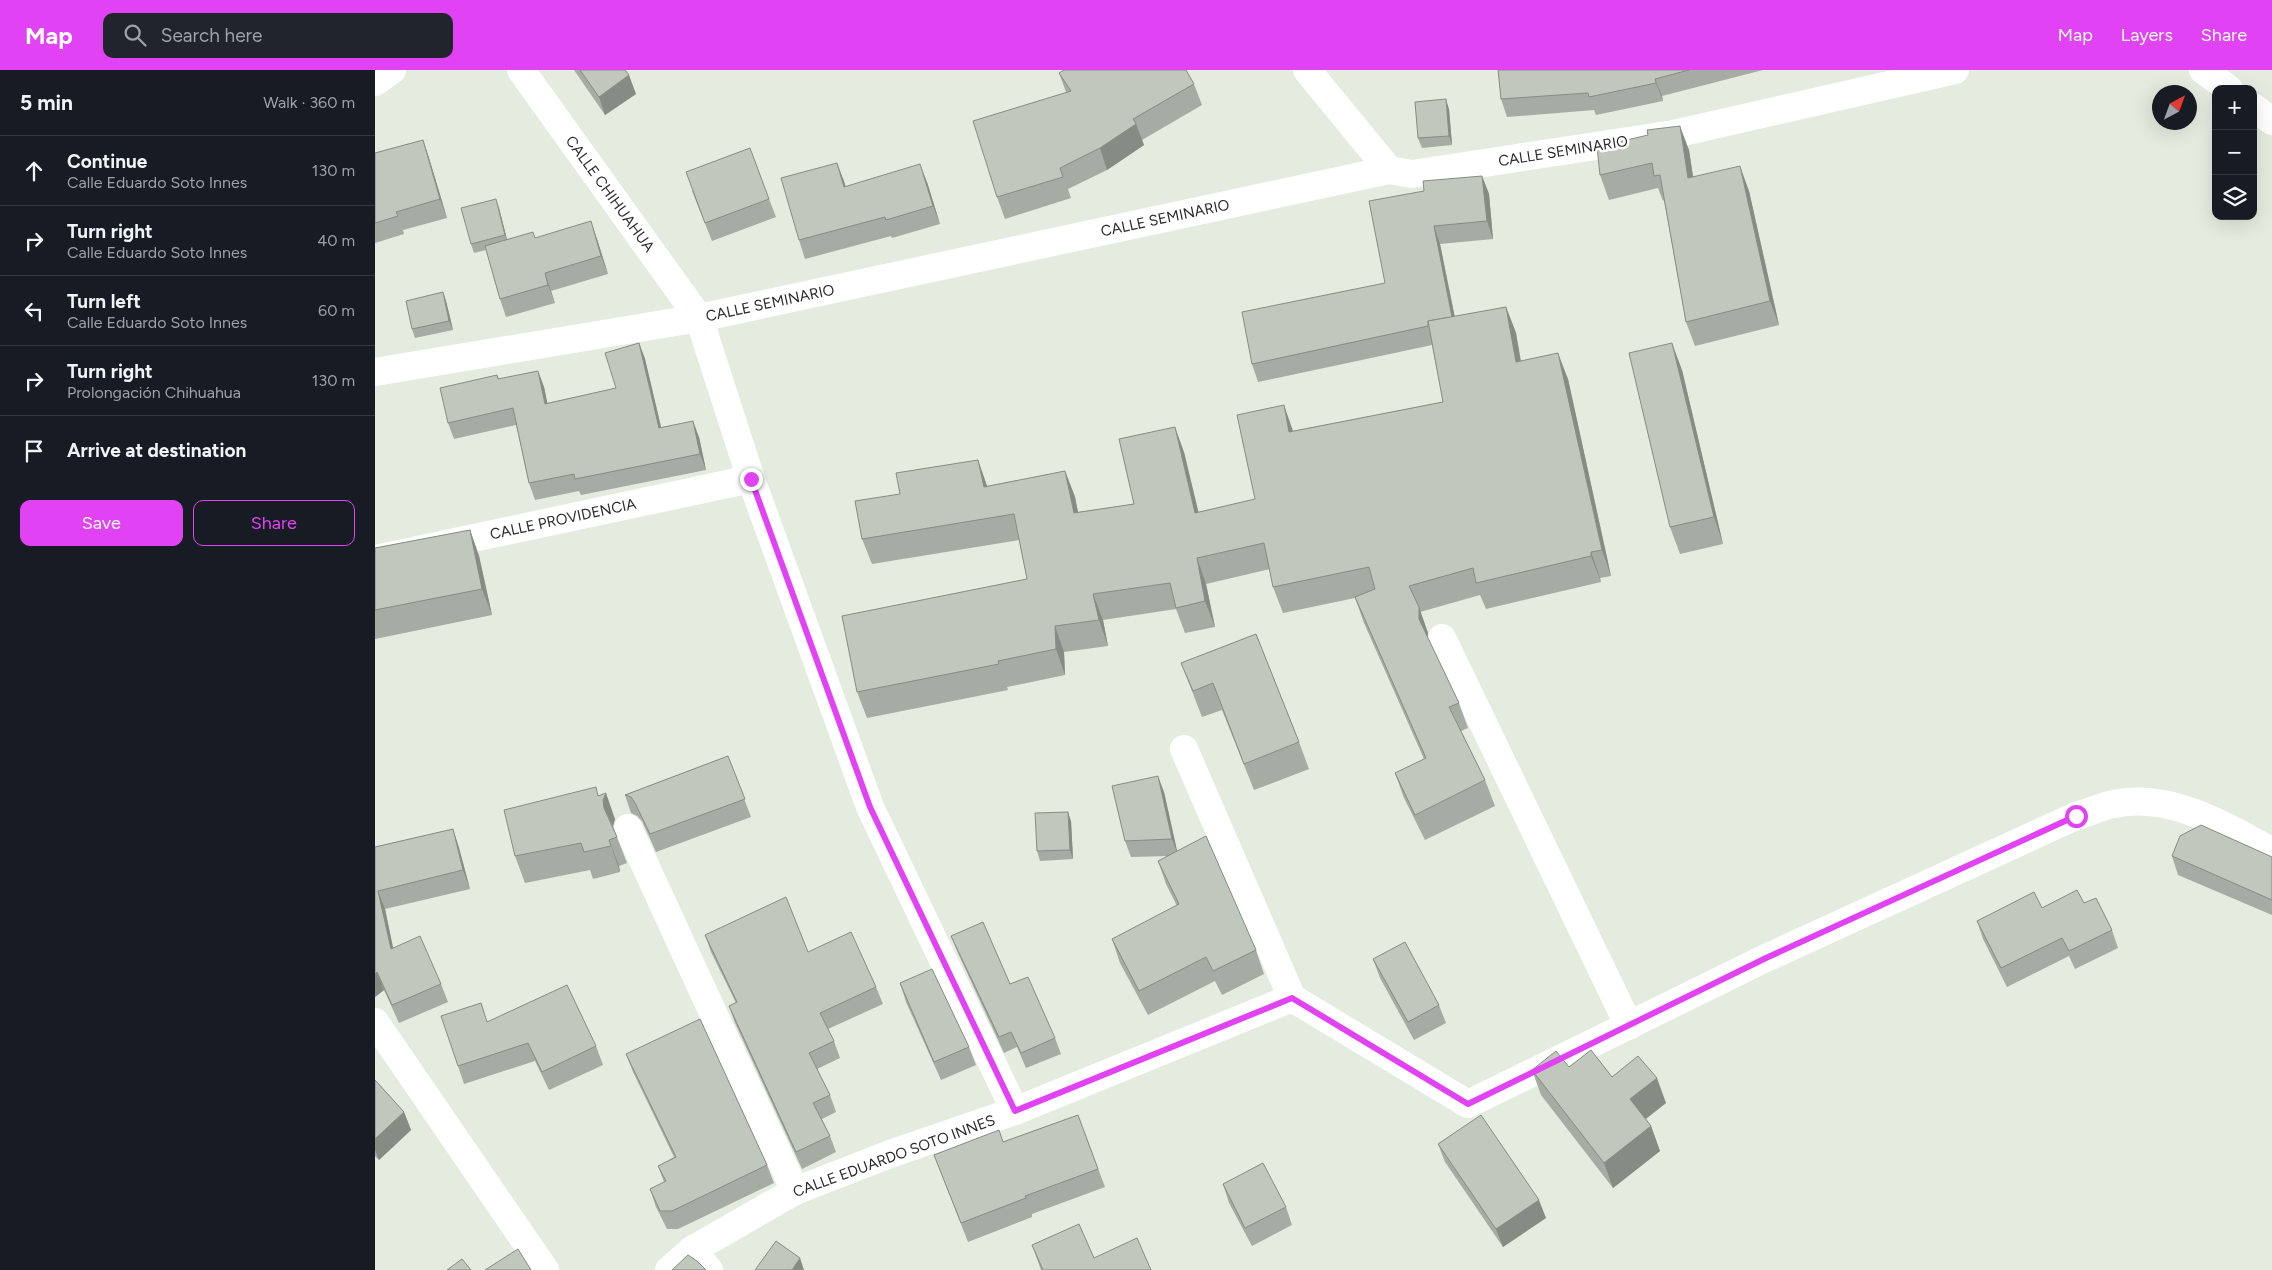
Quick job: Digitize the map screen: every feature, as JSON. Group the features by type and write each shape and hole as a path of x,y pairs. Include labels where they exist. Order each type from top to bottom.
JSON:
{"street":[{"path":"375,82 392,70"},
{"name":"CALLE CHIHUAHUA","path":"521,70 699,318 751,479 870,807 1015,1111"},
{"path":"1307,70 1389,170"},
{"path":"2203,70 2224,85"},
{"name":"CALLE SEMINARIO","path":"375,372 699,318 1389,170 1412,174 1674,134 1947,71"},
{"path":"2257,110 2272,121"},
{"name":"CALLE PROVIDENCIA","path":"375,559 751,479"},
{"path":"1443,638 1629,1026"},
{"path":"1184,749 1292,998 1468,1104 1766,958 2076,816 2111,805 2149,802 2190,810 2272,851"},
{"path":"628,828 795,1191"},
{"name":"CALLE EDUARDO SOTO INNES","path":"669,1270 701,1260 795,1191 890,1154 1015,1111 1292,998"},
{"path":"375,1022 545,1270"}],"building":[{"path":"580,70 625,70 629,75 599,97"},
{"path":"1064,70 1186,70 1194,84 1133,119 1136,124 1100,148 1060,168 1063,177 997,197 973,121 1071,91 1059,73"},
{"path":"1498,70 1689,70 1655,79 1656,83 1589,97 1588,93 1501,99"},
{"path":"1446,99 1449,136 1418,138 1415,102"},
{"path":"1680,126 1688,178 1740,166 1770,301 1686,322 1660,175 1654,176 1652,163 1600,175 1597,147 1648,135 1647,130"},
{"path":"423,140 440,199 396,212 398,216 375,223 375,153"},
{"path":"750,148 769,199 705,223 686,172"},
{"path":"837,163 844,187 920,164 933,206 886,220 885,217 799,240 781,178"},
{"path":"1482,176 1487,221 1434,226 1452,317 1428,321 1428,326 1252,364 1242,312 1385,283 1369,201 1424,191 1423,181"},
{"path":"496,199 505,235 471,244 461,208"},
{"path":"591,221 601,256 545,273 548,285 500,299 485,246 533,232 535,238"},
{"path":"443,292 449,321 412,329 406,301"},
{"path":"1506,307 1516,362 1558,353 1602,550 1591,552 1591,556 1476,583 1473,568 1409,586 1419,607 1419,619 1459,703 1449,707 1485,780 1415,815 1395,773 1426,758 1355,597 1375,589 1369,567 1273,587 1264,543 1197,558 1205,601 1176,608 1170,583 1093,594 1099,620 1055,626 1056,649 998,661 999,664 857,692 842,616 1027,579 1014,514 862,539 855,501 900,494 896,473 978,460 984,487 1065,471 1074,513 1134,504 1119,439 1175,427 1195,513 1255,499 1237,415 1284,405 1289,432 1443,402 1428,321"},
{"path":"639,343 659,428 693,421 700,454 575,479 574,474 529,483 513,408 448,423 440,388 497,375 498,379 538,371 545,404 616,388 605,353"},
{"path":"1672,343 1714,517 1670,527 1629,353"},
{"path":"470,530 482,589 375,610 375,548"},
{"path":"1256,634 1299,742 1244,764 1213,683 1193,691 1181,663"},
{"path":"728,756 745,799 650,834 635,803 631,797 625,795"},
{"path":"1158,776 1172,839 1125,841 1112,786"},
{"path":"596,787 598,796 606,793 603,800 604,808 617,837 609,840 611,846 584,852 581,843 515,856 504,810"},
{"path":"1068,812 1070,850 1037,851 1035,813"},
{"path":"2201,825 2272,857 2272,900 2172,856 2180,836"},
{"path":"453,829 463,870 378,891 391,949 420,936 441,984 392,1005 377,972 375,974 375,847"},
{"path":"1206,836 1256,950 1213,971 1206,957 1139,991 1112,939 1179,904 1158,861"},
{"path":"2077,890 2084,903 2096,898 2112,930 2069,951 2062,938 2001,968 1977,921 2034,892 2042,908"},
{"path":"786,897 808,952 851,932 876,987 820,1013 834,1041 809,1053 830,1095 813,1103 830,1136 796,1152 729,1006 737,1002 705,935"},
{"path":"983,922 1010,984 1028,977 1055,1038 1021,1053 1011,1032 999,1037 951,936"},
{"path":"1405,942 1439,1005 1408,1022 1373,959"},
{"path":"932,969 969,1047 934,1062 900,983"},
{"path":"567,985 596,1046 542,1072 528,1043 458,1066 441,1016 481,1003 487,1022"},
{"path":"700,1019 767,1165 672,1211 660,1211 650,1189 666,1181 658,1166 676,1157 626,1054"},
{"path":"1591,1050 1612,1077 1638,1056 1657,1078 1630,1099 1651,1126 1604,1163 1532,1070 1556,1051 1569,1067"},
{"path":"375,1080 404,1112 375,1139"},
{"path":"1078,1115 1098,1169 1025,1196 1026,1198 961,1223 934,1155 999,1130 1003,1142"},
{"path":"1481,1115 1539,1200 1496,1229 1438,1144"},
{"path":"1263,1163 1286,1207 1245,1228 1223,1184"},
{"path":"1079,1224 1094,1258 1137,1238 1151,1270 1043,1270 1032,1245"},
{"path":"776,1241 800,1258 792,1270 755,1270"},
{"path":"518,1249 531,1270 485,1270"},
{"path":"688,1255 697,1261 706,1270 672,1270"},
{"path":"462,1259 471,1270 447,1270"}],"route":[{"path":"751,479 870,807 1015,1111 1292,998 1468,1104 1766,958 1982,861 2076,816"}]}
